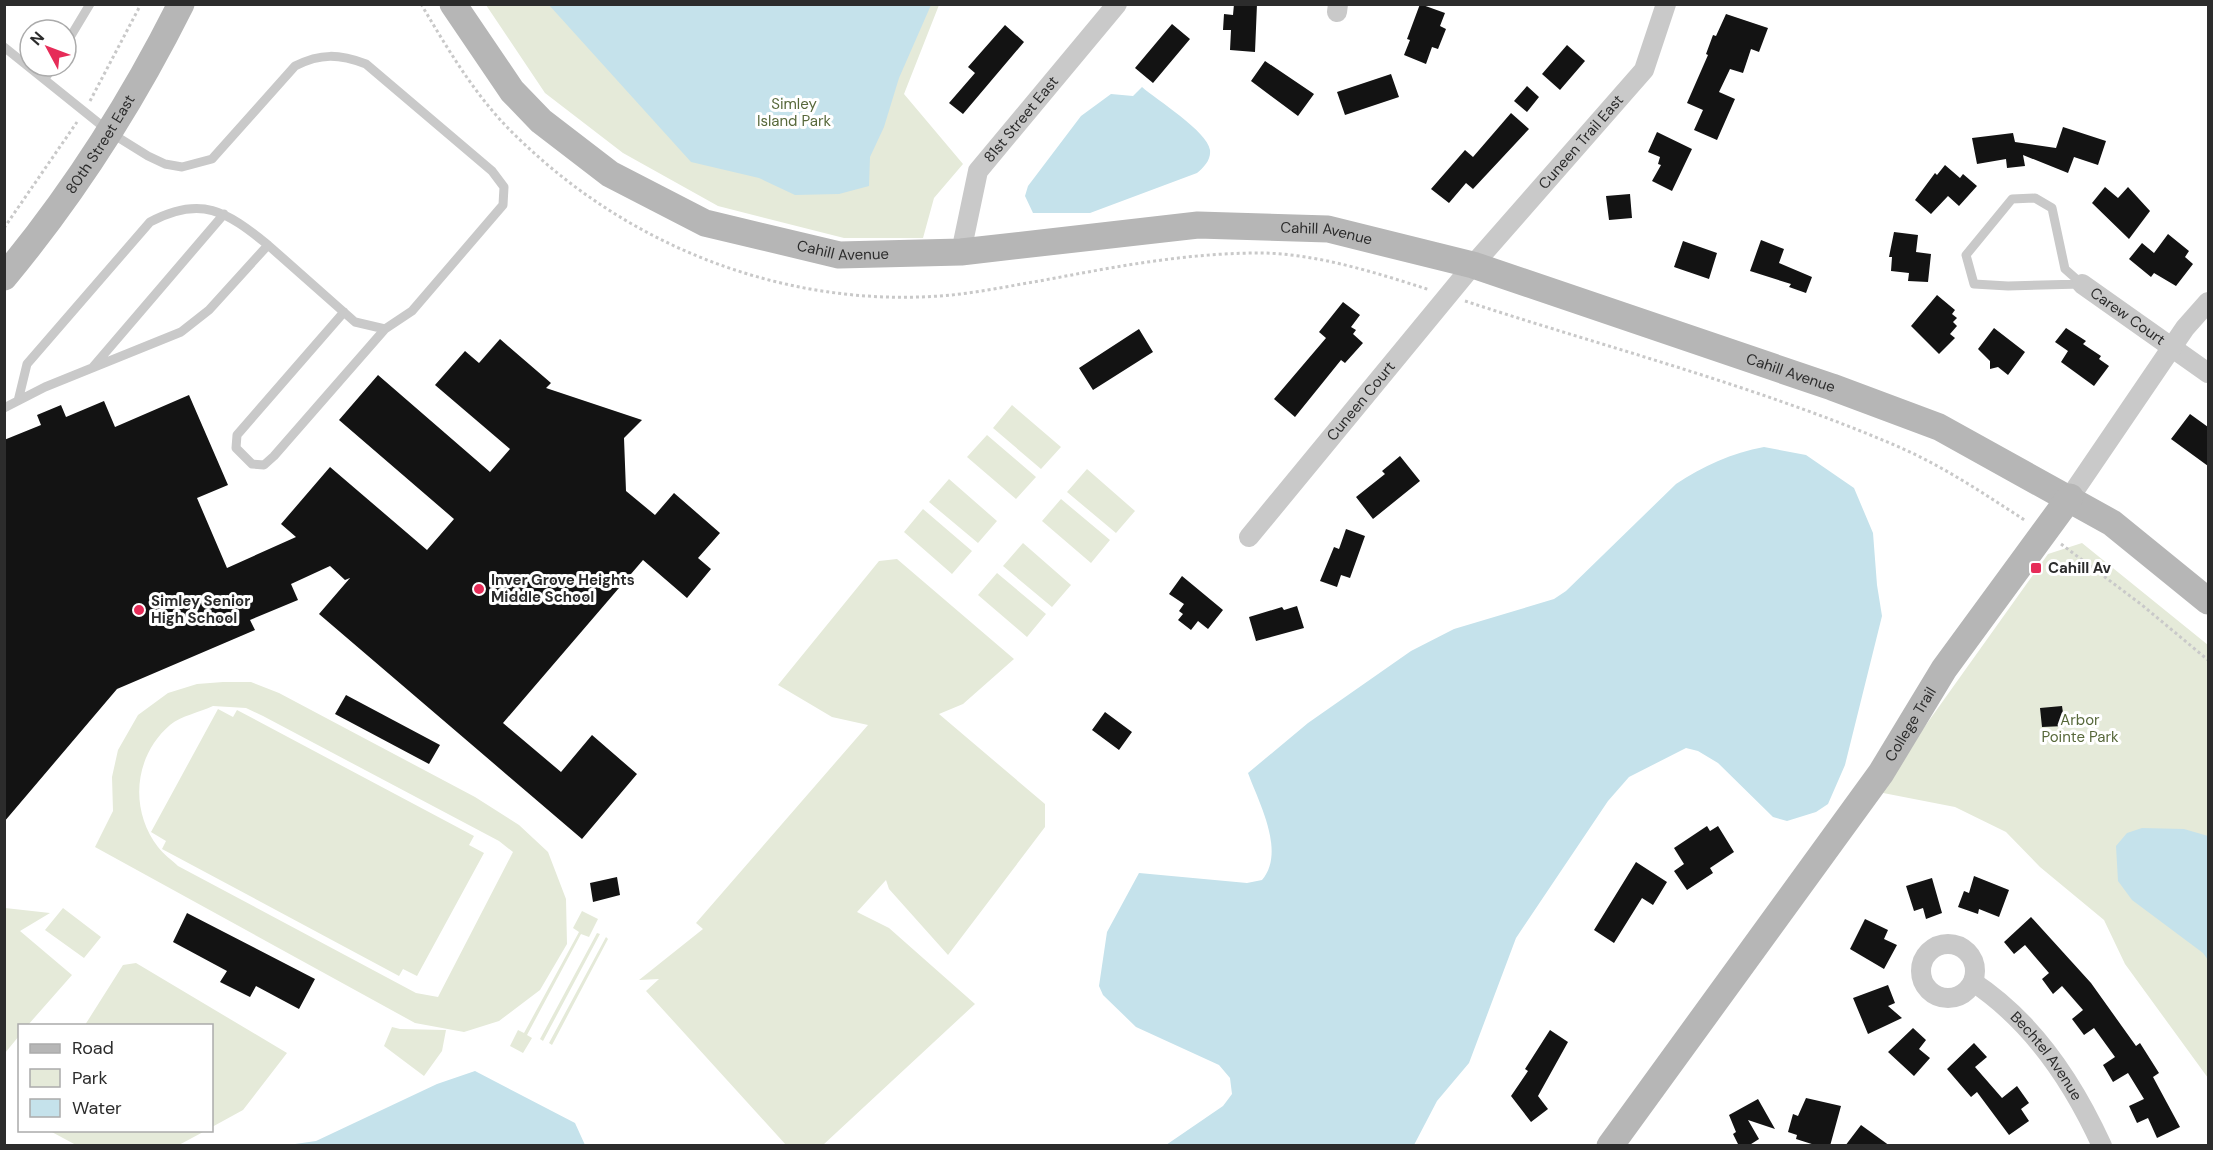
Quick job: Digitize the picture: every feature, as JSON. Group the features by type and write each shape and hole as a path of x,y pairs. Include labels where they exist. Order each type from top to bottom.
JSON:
{"street":[{"name":"80th Street East","path":"4,277 38,237 111,133 151,64 181,4"},
{"name":"Cahill Avenue","path":"453,4 512,91 541,121 610,174 705,223 839,255 961,252 1210,225 1328,229 1473,265 1832,387 1939,427 2070,497 2127,534 2208,601"},
{"name":"81st Street East","path":"961,252 978,171 1117,4"},
{"name":"Cuneen Trail East","path":"1473,265 1644,70 1666,4"},
{"name":"Cuneen Court","path":"1249,537 1473,265"},
{"name":"Carew Court","path":"2082,284 2208,373"},
{"name":"College Trail","path":"1610,1146 1881,773 1944,669 2070,497 2172,347 2208,302"},
{"name":"Bechtel Avenue","path":"1973,982 2013,1012 2030,1030 2078,1099 2102,1146"}],"lane":[{"path":"78,24 90,4"},
{"path":"4,47 111,133 165,164 182,167 197,165 212,159 295,66 312,57 329,54 366,64 492,171 504,187 503,205 412,311 385,329 274,456 264,465 252,464 236,448 237,435 344,312"},
{"path":"2035,198 2052,208 2065,269 2082,284 2008,286 1974,284 1965,255 2012,199 2035,198"},
{"path":"18,401 27,364 150,222 174,210 196,207 224,214 268,244 355,322 385,329"},
{"path":"91,369 224,214"},
{"path":"4,408 181,332 209,310 268,244"}],"path":[{"path":"421,4 458,67 515,136 578,190 664,243 750,276 847,296 936,296 1164,259 1261,253 1351,265 1804,411 1893,444 1965,481 2044,533 2142,605 2208,660"}],"green space":[{"name":"Simley Island Park","path":"486,5 939,5 904,94 963,164 934,198 923,238 844,238 718,206 623,153 545,93"},
{"path":"1012,405 1061,447 1041,469 993,428"},
{"path":"987,435 1036,477 1016,499 967,457"},
{"path":"1087,469 1135,511 1116,533 1067,492"},
{"path":"949,479 997,521 978,543 929,502"},
{"path":"1061,499 1110,540 1091,563 1042,521"},
{"path":"923,509 972,551 952,574 904,532"},
{"path":"1023,543 1071,585 1052,607 1003,566"},
{"name":"Arbor Pointe Park","path":"2082,543 2208,645 2208,1078 2125,964 2104,920 2040,867 2006,832 1955,807 1878,792 2048,554"},
{"path":"897,559 1014,659 963,704 939,714 1045,804 1045,827 948,955 889,889 886,880 857,912 889,928 975,1004 823,1145 786,1145 646,991 659,979 639,980 703,929 696,923 868,725 832,717 778,685 879,561"},
{"path":"997,573 1046,614 1027,637 978,595"},
{"path":"251,682 279,693 475,797 519,825 548,852 566,899 567,944 540,990 499,1021 464,1032 415,1023 95,847 113,811 112,777 118,750 138,715 168,693 197,684","holes":["213,706 246,708 499,841 513,852 438,997 416,993 178,866 158,847 149,832 140,800 140,783 149,752 170,725 180,719"]},
{"path":"218,709 233,717 237,710 474,836 469,845 484,853 417,976 403,969 399,976 162,849 166,841 151,832"},
{"path":"5,908 50,913 20,931 72,975 29,1024 18,1024 18,1037 5,1053"},
{"path":"63,908 101,937 84,958 45,930"},
{"path":"582,911 598,919 589,937 581,934 527,1035 532,1038 523,1053 510,1046 518,1030 524,1033 579,932 573,928"},
{"path":"597,933 600,934 543,1041 540,1039"},
{"path":"606,937 608,939 552,1045 549,1043"},
{"path":"136,963 287,1053 243,1110 213,1126 213,1024 86,1024 123,965"},
{"path":"392,1027 446,1030 442,1051 424,1076 384,1046"},
{"path":"52,1132 203,1132 177,1146 76,1145"}],"water":[{"name":"Simley Island Park","path":"549,5 931,5 899,78 884,127 870,157 869,186 839,194 795,195 759,178 691,162"},
{"path":"1142,87 1181,116 1207,142 1210,150 1204,166 1197,173 1090,213 1033,213 1025,196 1028,186 1081,116 1111,94 1133,96"},
{"path":"1764,447 1806,455 1854,488 1873,533 1882,616 1845,765 1828,804 1816,812 1787,821 1773,817 1718,763 1698,751 1686,748 1629,777 1608,801 1516,938 1469,1063 1437,1101 1414,1145 1166,1145 1223,1106 1232,1094 1230,1078 1219,1065 1136,1027 1103,995 1099,986 1107,932 1139,873 1247,883 1262,880 1269,869 1271,842 1264,813 1248,773 1308,723 1411,651 1454,629 1554,599 1566,591 1676,484 1718,461"},
{"path":"2142,828 2184,829 2208,836 2208,960 2203,953 2132,900 2118,881 2116,846 2127,833"},
{"path":"475,1071 575,1123 585,1145 288,1145 316,1141 437,1084"}],"building":[{"path":"1234,4 1257,4 1255,52 1230,50 1231,30 1223,30 1224,14 1233,15"},
{"path":"1420,4 1445,13 1440,26 1446,29 1438,49 1432,47 1426,64 1404,55 1410,40 1407,39"},
{"path":"1726,14 1768,28 1759,52 1751,49 1743,73 1730,69 1719,92 1735,99 1717,140 1694,130 1703,110 1687,103 1708,55 1706,54 1713,35 1716,36"},
{"path":"1172,24 1190,39 1153,83 1135,68"},
{"path":"1005,25 1024,42 963,114 949,103 975,73 968,67"},
{"path":"1567,45 1585,61 1560,90 1542,74"},
{"path":"1265,61 1314,94 1298,116 1251,81"},
{"path":"1391,74 1399,97 1345,115 1337,92"},
{"path":"1527,86 1539,97 1527,112 1514,101"},
{"path":"1511,113 1529,129 1473,189 1466,183 1449,203 1431,189 1465,150 1473,157"},
{"path":"2063,127 2106,141 2098,165 2074,157 2068,173 2023,155 2025,166 2007,168 2006,159 1977,164 1972,138 2013,133 2015,142 2056,148"},
{"path":"1657,132 1692,149 1672,191 1652,181 1661,165 1658,164 1660,157 1648,152"},
{"path":"1945,165 1960,178 1963,174 1977,186 1959,206 1948,196 1931,214 1915,200 1935,173 1937,175"},
{"path":"2105,187 2118,198 2128,187 2150,211 2129,239 2092,203"},
{"path":"1630,194 1632,218 1609,220 1606,196"},
{"path":"1894,232 1918,235 1916,252 1931,254 1928,282 1908,281 1909,273 1891,271 1892,257 1889,257"},
{"path":"2168,234 2189,251 2185,257 2193,264 2176,286 2154,273 2151,277 2129,259 2142,243 2154,253"},
{"path":"1761,240 1784,249 1779,263 1812,277 1806,293 1789,287 1791,284 1750,271"},
{"path":"1683,241 1717,253 1709,279 1674,267"},
{"path":"1937,295 1955,310 1952,314 1957,318 1953,322 1957,326 1950,334 1955,338 1939,354 1911,326"},
{"path":"1343,302 1360,315 1351,327 1356,330 1353,334 1363,343 1345,363 1341,360 1295,417 1274,399 1326,338 1319,332"},
{"path":"1994,328 2025,352 2008,375 1998,367 1990,369 1990,361 1978,349"},
{"path":"2066,328 2086,341 2083,344 2101,356 2099,359 2109,366 2094,386 2061,362 2068,351 2055,342"},
{"path":"1139,329 1153,352 1093,390 1079,368"},
{"path":"500,339 551,383 546,388 642,420 624,438 626,491 655,515 674,493 720,533 698,558 711,569 687,598 643,560 503,723 561,772 592,735 637,774 582,839 319,614 350,578 345,580 330,566 291,584 298,600 250,620 255,630 117,689 4,822 4,440 41,425 37,415 61,405 66,417 104,401 115,427 189,395 228,485 197,498 227,568 296,537 281,524 330,467 427,550 454,519 339,420 378,375 490,472 510,449 435,385 465,351 479,363"},
{"path":"2190,414 2208,427 2208,466 2171,439"},
{"path":"1400,456 1420,481 1373,519 1356,497 1385,474 1382,471"},
{"path":"1346,529 1365,536 1350,578 1341,575 1337,587 1320,581 1334,547 1339,549"},
{"path":"1182,576 1223,610 1208,629 1198,621 1191,630 1178,620 1183,614 1179,611 1184,604 1169,594"},
{"path":"1297,606 1304,628 1256,641 1249,617 1282,607 1284,610"},
{"path":"346,695 440,745 429,764 335,714"},
{"path":"2062,706 2065,726 2042,727 2040,708"},
{"path":"1105,712 1132,732 1119,750 1092,730"},
{"path":"1707,826 1710,831 1718,826 1734,852 1710,868 1713,873 1687,890 1674,871 1684,864 1674,848"},
{"path":"1636,862 1667,882 1653,905 1642,898 1614,943 1594,930"},
{"path":"1974,876 2009,890 1999,917 1979,909 1978,914 1958,907 1964,891 1969,893"},
{"path":"617,877 620,895 593,902 590,883"},
{"path":"1932,878 1942,913 1926,919 1923,908 1914,911 1906,886"},
{"path":"187,913 315,979 299,1009 256,986 250,997 220,982 227,971 173,942"},
{"path":"2031,917 2091,983 2136,1046 2140,1043 2159,1073 2153,1077 2180,1127 2157,1138 2148,1118 2137,1123 2129,1106 2144,1099 2128,1073 2113,1082 2103,1065 2115,1057 2094,1028 2084,1035 2072,1019 2083,1010 2062,986 2053,994 2042,979 2049,973 2025,945 2014,954 2004,942"},
{"path":"1865,919 1888,930 1884,939 1897,945 1884,969 1850,949"},
{"path":"1888,985 1895,1003 1888,1006 1902,1018 1868,1034 1853,998"},
{"path":"1913,1028 1926,1040 1919,1049 1930,1058 1914,1076 1888,1052"},
{"path":"1550,1030 1568,1042 1538,1096 1548,1109 1531,1122 1511,1096 1528,1071 1525,1069"},
{"path":"1974,1043 1987,1057 1975,1067 2002,1098 2017,1086 2029,1103 2021,1109 2029,1121 2009,1135 1977,1092 1971,1097 1947,1069"},
{"path":"1806,1098 1841,1106 1830,1146 1818,1146 1796,1139 1797,1135 1788,1132 1793,1114 1798,1116"},
{"path":"1758,1099 1775,1129 1748,1120 1759,1139 1748,1146 1739,1146 1733,1134 1736,1132 1729,1115"},
{"path":"1861,1125 1890,1146 1845,1146"}],"place":[{"name":"Cahill Av","path":"2036,568"},
{"name":"Inver Grove Heights Middle School","path":"479,589"},
{"name":"Simley Senior High School","path":"139,610"}]}
